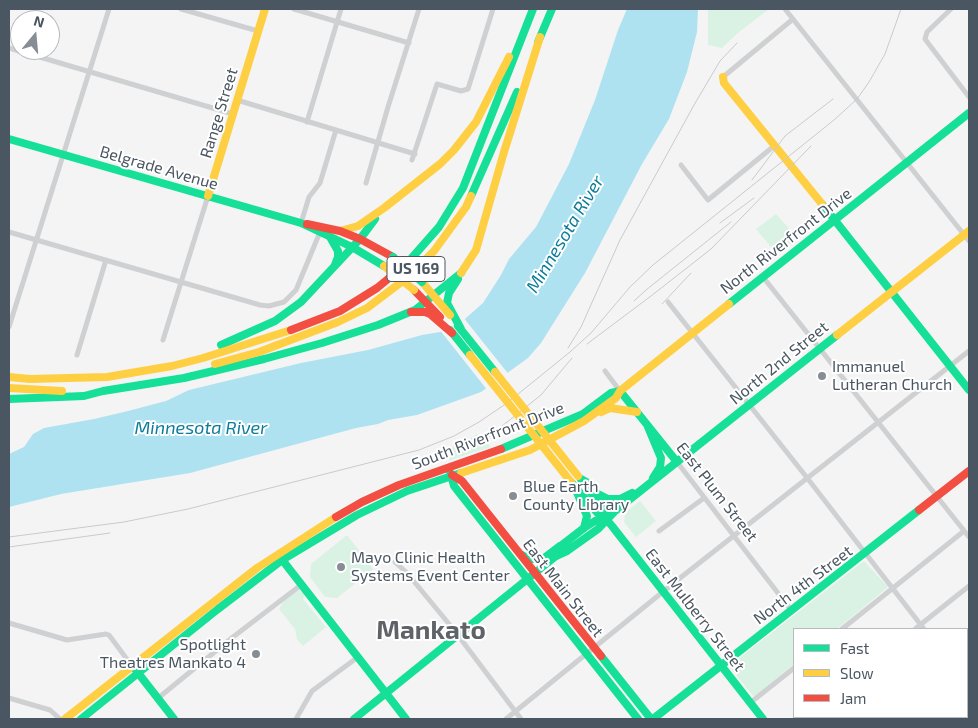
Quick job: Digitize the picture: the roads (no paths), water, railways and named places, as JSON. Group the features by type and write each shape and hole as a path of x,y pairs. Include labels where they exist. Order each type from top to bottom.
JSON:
{"main road":[{"name":"Range Street","path":"208,196 265,9"},
{"path":"340,231 358,226 384,208 440,164 466,136 485,105 533,9"},
{"name":"US 169","path":"9,377 30,379 107,378 172,366 282,333 326,317 377,288 410,260 439,227 463,188 533,9"},
{"name":"US 169","path":"9,388 40,391 103,391 146,383 258,352 338,322 367,308 386,295 408,277 434,251 466,207 552,9"},
{"path":"446,308 449,293 471,260 481,238 504,152 540,38"},
{"path":"722,77 724,83 892,290 969,390"},
{"name":"North Riverfront Drive","path":"620,391 969,113"},
{"name":"Belgrade Avenue","path":"9,139 301,223 340,231 360,239 393,257 422,282 446,308 478,351 580,477"},
{"path":"172,366 237,340 274,321 301,302 360,239 384,208"},
{"name":"Belgrade Avenue","path":"301,223 352,247 384,266 414,290 470,355 573,485"},
{"name":"North 2nd Street","path":"354,719 556,556 567,552 598,529 606,519 646,486 892,290 968,236"},
{"path":"330,237 338,251 334,267"},
{"path":"146,383 184,378 264,359 322,343 411,312 463,272"},
{"path":"411,312 425,312 435,315"},
{"path":"9,371 63,379"},
{"path":"9,399 84,396 103,391"},
{"name":"East Plum Street","path":"620,391 676,462"},
{"name":"South Riverfront Drive","path":"81,719 280,557 357,515 407,491 530,450 584,421 616,398 620,391"},
{"name":"South Riverfront Drive","path":"65,719 132,666 316,529 362,502 400,485 553,428 583,414 611,393 620,391"},
{"path":"584,421 610,408 637,412"},
{"path":"580,477 596,493 610,499 620,499 646,486 658,470 661,462 659,452 648,427"},
{"name":"East Main Street","path":"448,468 452,475 454,486 528,580 652,719"},
{"name":"North 4th Street","path":"652,719 866,554 969,471"},
{"name":"East Main Street","path":"452,475 462,482 535,574 638,719"},
{"path":"580,477 604,509 606,519"},
{"path":"573,485 600,516 606,519"},
{"path":"573,485 587,516 584,528"},
{"name":"North 2nd Street","path":"556,556 562,545 584,528 595,520 606,519"},
{"name":"East Mulberry Street","path":"606,519 763,719"},
{"path":"517,552 536,560 543,558 562,545"},
{"path":"280,557 406,719"},
{"path":"132,666 174,719"}],"street":[{"path":"9,327 109,9"},
{"path":"181,9 258,31"},
{"path":"294,9 409,42"},
{"path":"307,122 341,9"},
{"path":"366,183 419,9"},
{"path":"412,160 437,84 461,91 466,91 469,87 493,9"},
{"path":"785,9 968,236"},
{"path":"951,9 925,35 927,42 969,97"},
{"path":"722,77 793,19"},
{"path":"9,48 233,114"},
{"path":"237,100 415,154"},
{"path":"301,223 309,198 320,183 336,130"},
{"path":"681,166 708,200 774,146"},
{"name":"Range Street","path":"163,340 208,196"},
{"path":"9,232 260,305 274,306 284,302 296,290 320,232"},
{"path":"78,355 106,260"},
{"path":"763,277 969,537"},
{"path":"668,302 894,588 922,627 969,586"},
{"path":"506,719 969,351"},
{"path":"605,371 620,391"},
{"name":"East Plum Street","path":"676,462 791,610"},
{"path":"659,532 704,498"},
{"path":"843,628 964,531"},
{"path":"395,562 407,573 458,636 521,719"},
{"path":"157,699 301,585"},
{"path":"9,623 67,640 109,635 132,666"},
{"path":"296,719 312,691 358,657"},
{"path":"750,703 793,669"},
{"path":"9,698 50,710 60,719"}],"water":[{"name":"Minnesota River","path":"627,9 698,9 697,32 687,72 669,119 642,164 585,273 541,343 528,358 481,392 417,415 356,428 190,473 61,494 9,507 9,454 24,447 33,434 44,428 128,411 166,401 189,390 301,363 368,350 440,332 458,325 483,303 509,259 536,227 569,164 595,100 618,30"}],"railway":[{"path":"9,537 124,522 188,509 419,450 454,436 479,422 507,403 570,352 591,333 630,287 653,265 834,120 857,99 885,54 901,9"},
{"path":"568,348 581,327 620,240 694,105 720,61 737,43"},
{"path":"752,180 785,136 833,99"},
{"path":"587,344 711,249 811,146"},
{"path":"720,223 754,198"},
{"path":"634,301 731,222"},
{"path":"662,304 691,273"},
{"path":"487,438 541,395 572,358"},
{"path":"9,547 110,533"}],"place":[{"name":"Immanuel Lutheran Church","path":"822,376"},
{"name":"Blue Earth County Library","path":"513,496"},
{"name":"Mayo Clinic Health Systems Event Center","path":"341,567"},
{"name":"Spotlight Theatres Mankato 4","path":"256,654"}],"district":[{"name":"Mankato","path":"431,630"}]}
